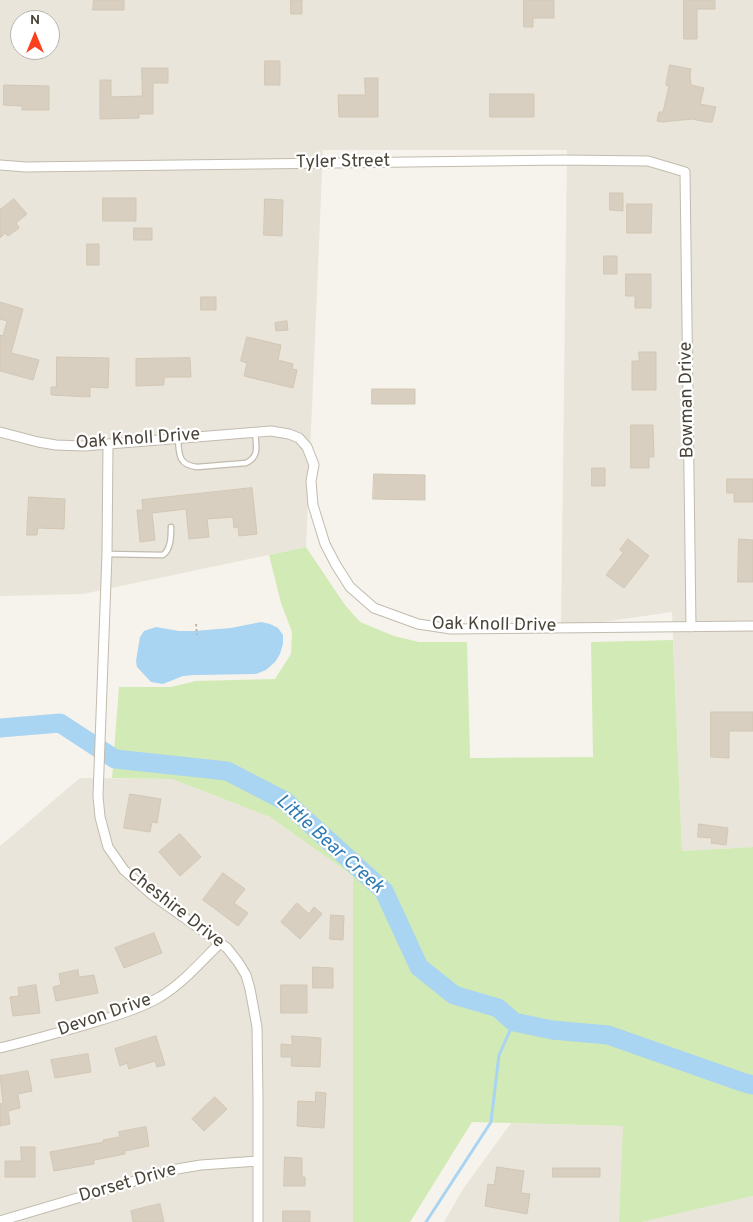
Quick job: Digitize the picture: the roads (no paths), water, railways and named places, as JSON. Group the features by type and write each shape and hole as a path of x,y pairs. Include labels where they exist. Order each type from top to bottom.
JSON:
{"street":[{"name":"Tyler Street","path":"0,165 26,167 564,160 648,161 685,172"},
{"name":"Bowman Drive","path":"685,172 691,627"},
{"name":"Oak Knoll Drive","path":"0,432 56,445 84,446 271,431 289,434 298,438 307,447 314,465 310,481 313,505 325,544 336,566 350,587 374,608 418,624 451,629 753,626"},
{"name":"Cheshire Drive","path":"108,444 107,554 98,796 100,817 108,847 124,870 150,894 227,948 246,975 254,1006 257,1036 258,1222"},
{"name":"Devon Drive","path":"0,1048 117,1015 145,1004 178,984 220,943"},
{"name":"Dorset Drive","path":"0,1221 171,1170 201,1165 258,1161"}],"lane":[{"path":"178,438 181,460 189,466 197,467 246,463 253,460 255,456 256,432"},
{"path":"107,554 163,555 167,552 170,542 171,528"}],"water":[{"path":"261,622 278,628 283,635 283,644 275,662 266,670 256,674 183,676 163,684 151,682 137,667 136,661 140,637 144,631 156,627 179,631 194,631 231,628"}],"waterway":[{"name":"Little Bear Creek","path":"0,728 60,723 115,759 227,771 285,801 384,891 419,967 454,995 498,1008 514,1022 552,1030 608,1035 753,1085"},
{"path":"426,1222 491,1122 499,1055 514,1022"}]}
